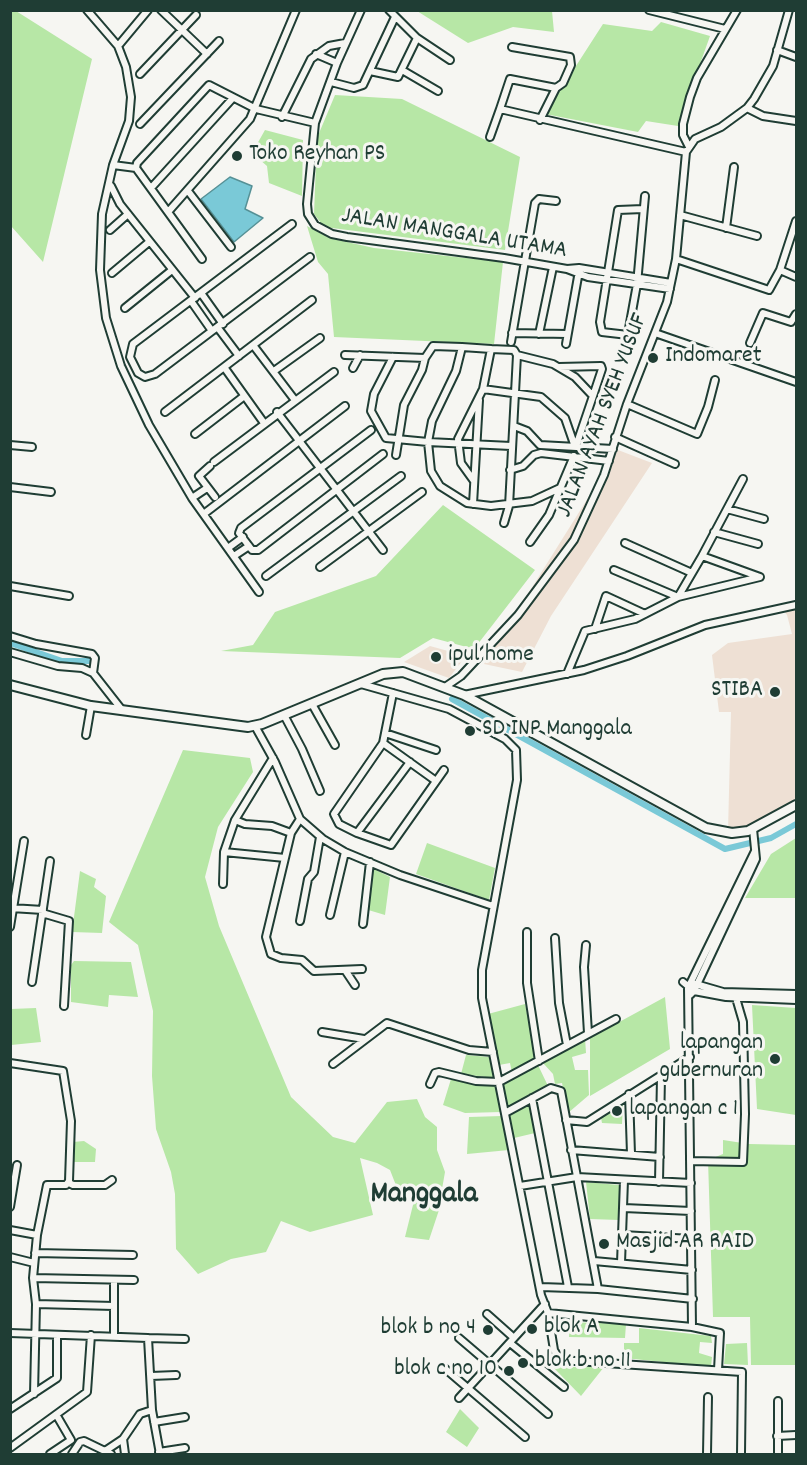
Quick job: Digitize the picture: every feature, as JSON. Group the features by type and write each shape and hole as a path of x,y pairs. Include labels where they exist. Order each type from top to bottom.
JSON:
{"street":[{"path":"87,10 118,46 126,67 131,97 129,121 113,165 102,214 100,270 106,318 124,374 149,425 192,498 205,513 259,592"},
{"path":"118,46 148,10"},
{"path":"161,10 207,54"},
{"path":"168,212 250,119 296,10"},
{"name":"JALAN MANGGALA UTAMA","path":"361,10 345,43 315,123 307,204 310,218 320,229 347,237 671,286"},
{"path":"389,10 417,38 450,60"},
{"path":"649,10 725,29"},
{"name":"JALAN AYAH SYEH YUSUF","path":"445,687 460,676 518,615 564,556 595,496 671,286 688,149 682,124 697,78 737,10"},
{"path":"500,109 540,120 688,149 695,139 721,127 747,108 763,85 789,10"},
{"path":"140,74 196,15"},
{"path":"331,82 344,87 360,87 395,17"},
{"path":"370,71 396,78 417,38"},
{"path":"140,124 219,41"},
{"path":"282,117 306,66 316,54 329,46 345,43"},
{"path":"512,47 570,57 571,64 563,83 556,88 540,120"},
{"path":"777,50 796,57"},
{"path":"316,54 337,63"},
{"path":"402,70 438,91"},
{"path":"490,137 510,79 556,88"},
{"path":"202,259 136,168 136,163 205,87 213,86 232,99 256,109 315,123"},
{"path":"151,188 232,99"},
{"path":"747,108 763,116 796,121"},
{"path":"113,165 136,168"},
{"path":"726,228 734,167"},
{"path":"111,186 149,242 239,356"},
{"path":"188,191 231,246"},
{"path":"626,345 638,280 645,196"},
{"path":"511,342 535,203 541,199 556,201"},
{"path":"628,336 602,332 600,322 618,210 643,209"},
{"path":"110,230 128,214"},
{"path":"680,215 757,236"},
{"path":"676,259 767,290 773,287 796,221"},
{"path":"292,224 133,344 130,352 135,367 141,375 155,374 310,257"},
{"path":"112,273 149,242"},
{"path":"539,334 553,267"},
{"path":"125,308 172,270"},
{"path":"780,270 796,277"},
{"path":"566,344 579,271"},
{"path":"201,293 218,328"},
{"path":"165,412 312,300"},
{"path":"750,343 763,313 791,322 796,314"},
{"path":"512,333 567,334"},
{"path":"655,333 796,382"},
{"path":"274,371 320,338"},
{"path":"253,345 294,399"},
{"path":"396,454 396,439 404,405 425,363 425,358 433,346 513,350 517,355 508,506 504,523"},
{"path":"462,347 454,376 432,421 428,441 431,471 437,483 473,504 508,506 540,498 560,488"},
{"path":"474,481 465,472 457,443 463,425 483,390 492,349"},
{"path":"345,355 425,358"},
{"path":"353,368 360,355"},
{"path":"517,355 537,358 558,366 575,376 593,396"},
{"path":"393,357 374,394 371,407 383,435 396,439 512,446"},
{"path":"558,366 601,366 602,369 575,446"},
{"path":"124,374 135,367"},
{"path":"224,367 243,397 264,423"},
{"path":"214,497 199,476 277,412 334,372"},
{"path":"627,404 697,434 710,402 715,380"},
{"path":"483,390 536,395 551,404 568,424 575,446"},
{"path":"195,434 243,397"},
{"path":"473,504 479,397"},
{"path":"205,513 345,406"},
{"path":"277,412 383,550"},
{"path":"513,426 527,431 540,445 613,449"},
{"path":"371,430 241,528 239,532 252,550 258,550 383,453"},
{"path":"615,437 675,464"},
{"path":"10,445 32,447"},
{"path":"510,470 523,466 537,453 609,461"},
{"path":"530,542 549,515 574,456"},
{"path":"266,576 401,476"},
{"path":"678,597 743,479"},
{"path":"10,487 51,492"},
{"path":"192,498 207,488"},
{"path":"320,567 422,492"},
{"path":"727,508 764,519"},
{"path":"714,532 758,544"},
{"path":"228,548 243,537"},
{"path":"625,543 692,573"},
{"path":"234,556 249,546"},
{"path":"567,674 585,631 645,614 678,597 760,577 702,556"},
{"path":"614,570 678,597"},
{"path":"10,586 69,596"},
{"path":"595,629 606,596 645,614"},
{"path":"464,695 567,674 627,656 705,625 796,604"},
{"path":"10,636 36,644 92,654 95,661 93,673"},
{"path":"10,652 58,666 82,668 93,673 122,710"},
{"path":"10,686 91,706 255,726 396,672 464,695 696,823 722,832 753,829 796,805"},
{"path":"361,684 449,709 504,739 516,750 517,780 493,906 481,986 554,1350 560,1360 742,1372 741,1455"},
{"path":"393,693 383,743 334,814 339,824 390,846 444,770"},
{"path":"312,704 336,745"},
{"path":"86,735 91,706"},
{"path":"284,715 303,749 320,791"},
{"path":"255,726 273,758 300,819 320,837 345,852 370,862 493,906"},
{"path":"385,734 436,750"},
{"path":"383,743 436,781"},
{"path":"223,884 224,852 235,820 273,758"},
{"path":"357,833 410,762"},
{"path":"300,819 291,833 266,937 271,954 280,958 302,960 314,971 362,969"},
{"path":"235,820 245,824 272,826 291,833"},
{"path":"692,1327 691,988 754,847 753,829"},
{"path":"300,921 308,879 314,873 320,837"},
{"path":"10,927 24,841"},
{"path":"224,852 285,858"},
{"path":"330,915 345,852"},
{"path":"32,982 50,861"},
{"path":"363,924 370,862"},
{"path":"12,908 43,912 69,921 64,1006"},
{"path":"527,933 526,983 540,1061"},
{"path":"555,938 557,983 567,1045"},
{"path":"586,945 584,968 588,1033"},
{"path":"345,970 356,985"},
{"path":"691,988 723,992 796,994"},
{"path":"691,988 736,998 796,1000"},
{"path":"690,1161 743,1162 745,1114 743,1022 736,998"},
{"path":"430,1084 435,1073 439,1072 476,1082 499,1082 616,1019"},
{"path":"333,1064 364,1039 389,1024 469,1050 493,1052"},
{"path":"322,1032 364,1039"},
{"path":"566,1120 587,1122 690,1057"},
{"path":"10,1063 57,1068 64,1073 71,1121 69,1183"},
{"path":"659,1182 661,1077"},
{"path":"505,1113 551,1088 559,1088 598,1289"},
{"path":"630,1094 631,1154"},
{"path":"532,1098 568,1287"},
{"path":"571,1150 660,1157"},
{"path":"10,1207 17,1165"},
{"path":"520,1186 577,1177 691,1183"},
{"path":"34,1394 36,1304 33,1278 37,1235 47,1185 69,1183 105,1185 112,1180"},
{"path":"621,1263 624,1180"},
{"path":"624,1208 691,1211"},
{"path":"10,1230 37,1235"},
{"path":"623,1235 691,1239"},
{"path":"35,1253 134,1255"},
{"path":"10,1257 34,1263"},
{"path":"594,1261 692,1270"},
{"path":"33,1278 134,1280"},
{"path":"114,1280 114,1336"},
{"path":"541,1287 598,1289 693,1299"},
{"path":"36,1304 114,1306"},
{"path":"459,1398 545,1304"},
{"path":"548,1313 692,1327 720,1333 718,1370"},
{"path":"487,1314 530,1360 564,1387"},
{"path":"10,1333 185,1339"},
{"path":"10,1409 57,1378 57,1335"},
{"path":"10,1448 82,1398 88,1390 91,1335"},
{"path":"148,1338 152,1410 159,1453 185,1448"},
{"path":"459,1338 548,1414"},
{"path":"442,1366 525,1437"},
{"path":"151,1376 176,1375"},
{"path":"707,1455 708,1397"},
{"path":"778,1401 778,1455"},
{"path":"72,1455 80,1442 84,1441 108,1453 123,1439 140,1414 152,1410"},
{"path":"50,1455 71,1438 57,1416"},
{"path":"154,1422 185,1417"},
{"path":"777,1436 796,1435"},
{"path":"123,1439 125,1455"}],"shaded area":[{"path":"618,450 652,463 551,616 522,672 484,664"},
{"path":"796,608 796,805 758,826 728,831 731,712 719,712 712,655 728,643 792,634 787,615 783,610"},
{"path":"430,646 466,656 449,678 404,662"}],"green space":[{"path":"10,11 16,11 92,59 43,262 11,226"},
{"path":"417,11 552,11 554,32 513,27 468,43"},
{"path":"661,22 710,36 678,126 646,121 638,132 545,114 603,24 652,31"},
{"path":"335,95 402,99 520,157 505,250 324,227 314,214 317,138"},
{"path":"265,130 303,140 302,196 269,183 267,166 252,153"},
{"path":"307,226 329,238 374,248 503,262 494,344 334,337 328,274 318,262"},
{"path":"443,505 535,570 474,649 433,638 400,658 221,651 253,645 275,612 376,576"},
{"path":"183,750 250,758 253,772 218,827 205,877 219,926 291,1097 333,1137 355,1143 387,1102 417,1099 425,1117 437,1127 437,1150 445,1172 441,1195 399,1193 390,1170 360,1158 373,1215 310,1232 281,1221 266,1252 231,1259 198,1274 176,1249 175,1194 171,1172 156,1129 152,1076 153,1011 138,945 109,922"},
{"path":"796,838 796,898 745,898 771,854"},
{"path":"427,843 495,868 489,900 416,874"},
{"path":"372,868 390,877 385,915 365,909"},
{"path":"80,871 96,879 94,887 106,896 102,933 72,932"},
{"path":"74,961 131,962 138,997 109,995 108,1007 71,1002 71,965"},
{"path":"665,997 670,1049 590,1096 590,1038"},
{"path":"525,1004 537,1060 512,1073 510,1063 499,1065 488,1014"},
{"name":"lapangan gubernuran","path":"752,1005 796,1008 796,1115 757,1109"},
{"path":"36,1008 41,1042 11,1045 11,1009"},
{"path":"585,1038 586,1053 572,1057 575,1070 588,1070 589,1095 568,1113 562,1083 555,1084 553,1074 543,1063"},
{"path":"466,1055 489,1057 494,1078 461,1074"},
{"path":"538,1065 548,1086 507,1109 502,1084"},
{"path":"451,1079 495,1086 501,1112 465,1113 443,1105"},
{"path":"531,1102 535,1133 514,1138 509,1115"},
{"name":"lapangan c 1","path":"623,1104 622,1124 602,1123 601,1118"},
{"path":"502,1116 509,1150 467,1154 469,1117"},
{"path":"723,1140 749,1144 796,1145 796,1365 751,1365 750,1317 713,1317 708,1160 723,1154"},
{"path":"84,1141 96,1149 95,1162 73,1162 73,1142"},
{"path":"586,1182 619,1185 619,1220 590,1219"},
{"path":"415,1197 443,1198 429,1240 405,1237"},
{"path":"570,1322 626,1324 625,1338 569,1337"},
{"path":"639,1328 711,1336 712,1343 700,1342 699,1353 712,1357 711,1367 624,1358 624,1343 639,1343"},
{"path":"747,1343 748,1365 724,1364 726,1344"},
{"path":"553,1367 604,1367 581,1396"},
{"path":"460,1409 479,1428 467,1447 446,1432"}],"water":[{"path":"230,177 252,186 245,209 263,218 234,242 201,199"}],"waterway":[{"path":"10,643 62,661 91,661"},
{"path":"452,699 725,849 771,838 796,824"}],"place":[{"name":"Toko Reyhan PS","path":"237,156"},
{"name":"Indomaret","path":"653,358"},
{"name":"ipul home","path":"436,657"},
{"name":"STIBA","path":"775,692"},
{"name":"SD INP Manggala","path":"470,731"},
{"name":"lapangan gubernuran","path":"775,1059"},
{"name":"lapangan c 1","path":"617,1111"},
{"name":"Masjid AR RAID","path":"604,1244"},
{"name":"blok A","path":"532,1329"},
{"name":"blok b no 4","path":"488,1330"},
{"name":"blok b no 11","path":"523,1363"},
{"name":"blok c no 10","path":"509,1371"}],"district":[{"name":"Manggala","path":"424,1197"}]}
